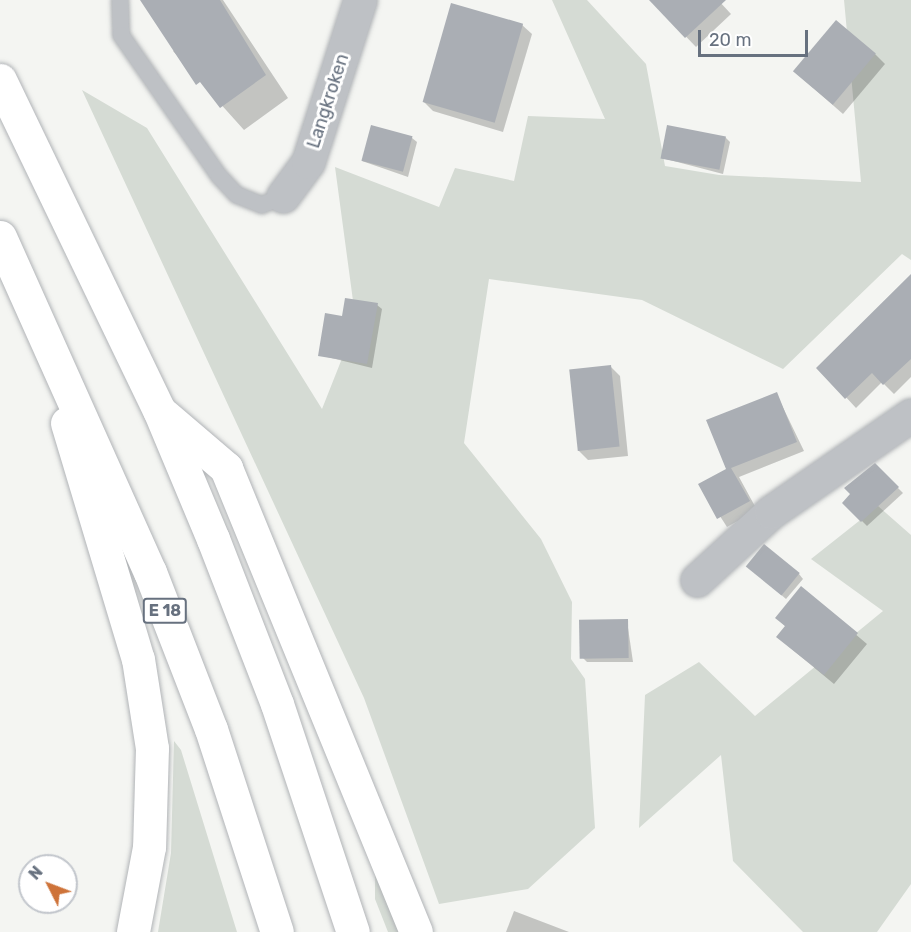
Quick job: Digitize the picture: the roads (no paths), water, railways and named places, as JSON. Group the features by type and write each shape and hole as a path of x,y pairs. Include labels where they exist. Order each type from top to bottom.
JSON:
{"highway":[{"path":"0,80 159,410 278,704 353,932"},
{"name":"E 18","path":"0,237 31,298 207,719 277,932"},
{"name":"E 18","path":"31,298 138,659 152,748 149,847 133,932"},
{"path":"159,410 226,468 416,932"}],"street":[{"name":"Langkroken","path":"283,196 308,162 360,0"},
{"path":"697,580 771,512 911,415"}],"lane":[{"path":"120,0 121,35 219,176 237,195 262,205 283,196"}]}
